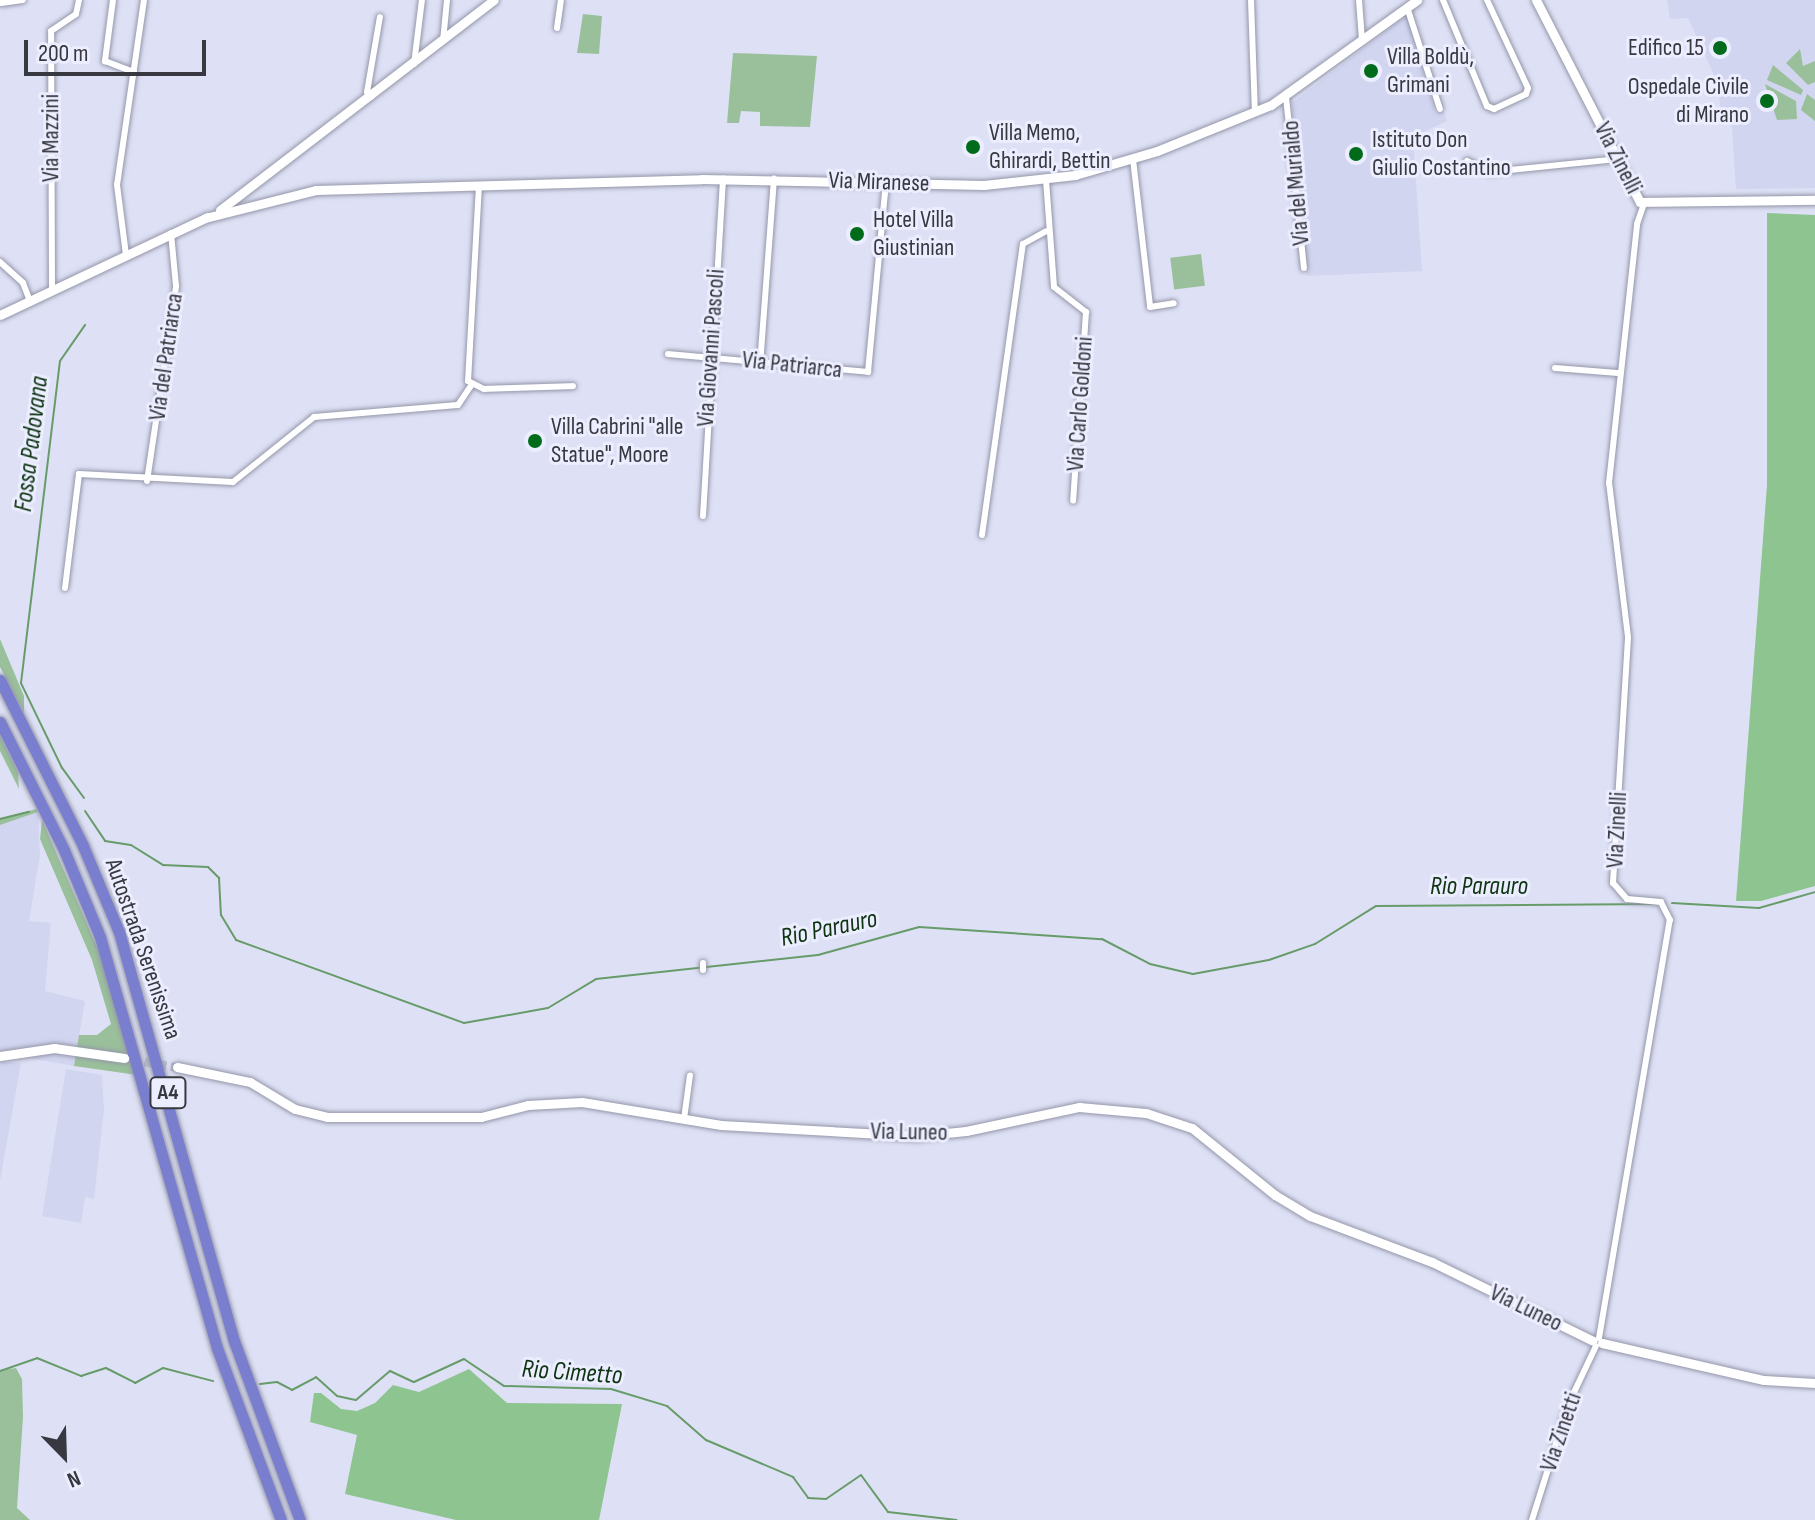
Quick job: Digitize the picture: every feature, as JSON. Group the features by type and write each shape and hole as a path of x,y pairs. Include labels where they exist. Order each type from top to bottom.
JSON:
{"highway":[{"name":"Autostrada Serenissima","path":"0,680 77,833 119,932 234,1341 300,1520"},
{"name":"Autostrada Serenissima","path":"0,722 64,850 100,937 217,1348 281,1520"}],"main road":[{"name":"Via Miranese","path":"0,315 205,218 244,194 494,0"},
{"name":"Via Miranese","path":"244,194 723,179 984,185 1046,180 1133,159 1255,113 1286,97 1417,0"},
{"name":"Via Zinelli","path":"1536,0 1644,204"},
{"path":"261,182 269,195"},
{"name":"Via Miranese","path":"205,218 295,193"},
{"path":"1644,204 1815,200"},
{"path":"0,1056 54,1048 124,1058"},
{"name":"Via Luneo","path":"177,1067 250,1082 295,1109 327,1117 481,1117 528,1105 582,1102 683,1120 927,1136 1079,1107 1166,1117 1192,1128 1292,1206 1432,1262 1598,1342 1764,1380 1815,1383"}],"street":[{"path":"0,3 23,0"},
{"name":"Via Mazzini","path":"52,290 51,31 76,14 79,0"},
{"path":"113,0 105,61 134,72"},
{"path":"126,255 117,185 144,0"},
{"path":"414,64 422,0"},
{"path":"443,41 447,0"},
{"path":"557,28 561,0"},
{"path":"1251,0 1255,113"},
{"path":"1359,0 1363,40"},
{"path":"1443,0 1487,106 1494,109 1528,91 1487,0"},
{"path":"1407,7 1440,109"},
{"path":"371,97 367,92 380,17"},
{"name":"Via del Murialdo","path":"1286,97 1304,268"},
{"path":"1133,159 1150,307 1174,303"},
{"path":"1467,161 1490,172 1620,159"},
{"name":"Via Giovanni Pascoli","path":"703,516 709,356 723,179"},
{"path":"760,365 774,179"},
{"name":"Via Carlo Goldoni","path":"1046,180 1046,231 1054,287 1086,312 1073,501"},
{"name":"Via Patriarca","path":"668,354 709,356 760,365 868,372 886,181"},
{"path":"471,386 466,374 479,185"},
{"name":"Via Zinelli","path":"1598,1342 1670,920 1661,902 1627,899 1613,883 1628,637 1609,483 1618,373 1639,210 1644,204"},
{"path":"982,535 1024,242 1046,231"},
{"name":"Via del Patriarca","path":"147,481 175,297 171,233"},
{"path":"0,262 23,283 30,301"},
{"path":"1555,368 1618,373"},
{"path":"471,386 573,386"},
{"path":"65,588 79,474 147,481 233,482 314,417 458,405 471,386"},
{"path":"683,1120 690,1075"},
{"name":"Via Zinetti","path":"1532,1520 1568,1405 1598,1342"}],"shaded area":[{"name":"Ospedale Civile di Mirano","path":"1667,0 1815,0 1815,188 1736,189 1731,114 1721,114 1718,86 1713,88 1709,80 1715,77 1688,18 1670,19"},
{"name":"Istituto Don Giulio Costantino","path":"1407,15 1435,113 1443,111 1447,121 1413,137 1422,271 1307,276 1292,103"},
{"path":"38,812 40,855 29,921 51,923 45,991 85,1001 74,1066 0,1053 0,825"},
{"path":"0,1062 21,1063 0,1181"},
{"path":"66,1069 102,1075 104,1110 94,1199 85,1197 81,1223 42,1216"}],"green space":[{"path":"583,14 602,16 599,54 577,53"},
{"path":"1800,49 1803,66 1815,61 1815,82 1808,85 1786,63"},
{"path":"733,53 817,56 810,127 760,126 760,112 741,111 739,123 727,123"},
{"path":"1773,65 1803,90 1801,95 1767,80"},
{"path":"1765,84 1796,101 1797,119 1777,120"},
{"path":"1807,94 1815,100 1815,121 1801,110"},
{"path":"1767,213 1815,215 1815,886 1761,901 1736,901 1767,485"},
{"path":"1201,254 1205,286 1174,290 1170,258"},
{"path":"0,639 24,696 24,713 0,667"},
{"path":"0,736 18,772 19,789 0,751"},
{"path":"37,809 38,812 0,825 0,818"},
{"path":"42,820 97,947 137,1075 74,1066 79,1035 97,1035 111,1024 92,960 40,839"},
{"path":"16,1368 22,1379 23,1417 17,1508 30,1520 0,1520 0,1370"},
{"path":"469,1369 507,1403 622,1404 599,1520 456,1520 345,1494 357,1435 310,1422 314,1393 321,1393 341,1409 357,1411 375,1403 393,1385 419,1392"}],"waterway":[{"name":"Fossa Padovana","path":"84,798 62,768 21,683 60,361 85,325"},
{"name":"Rio Parauro","path":"85,811 105,841 131,845 163,865 208,867 219,878 221,915 236,940 464,1023 548,1008 596,979 818,955 919,927 1102,939 1150,964 1193,974 1269,960 1315,944 1376,906 1656,904"},
{"name":"Rio Parauro","path":"0,819 29,812"},
{"name":"Rio Parauro","path":"1672,903 1759,908 1815,892"},
{"path":"0,1371 37,1358 81,1376 106,1368 135,1383 163,1368 213,1381"},
{"name":"Rio Cimetto","path":"260,1384 277,1382 292,1390 316,1377 337,1396 356,1400 390,1371 414,1382 464,1359 504,1386 611,1389 667,1406 706,1440 793,1477 808,1498 826,1499 861,1475 888,1512 957,1520"}],"tunnel":[{"path":"131,1059 177,1067"}],"place":[{"name":"Edifico 15","path":"1720,48"},
{"name":"Villa Boldù, Grimani","path":"1371,71"},
{"name":"Ospedale Civile di Mirano","path":"1767,101"},
{"name":"Villa Memo, Ghirardi, Bettin","path":"973,147"},
{"name":"Istituto Don Giulio Costantino","path":"1356,154"},
{"name":"Hotel Villa Giustinian","path":"857,234"},
{"name":"Villa Cabrini \"alle Statue\", Moore","path":"535,441"}]}
